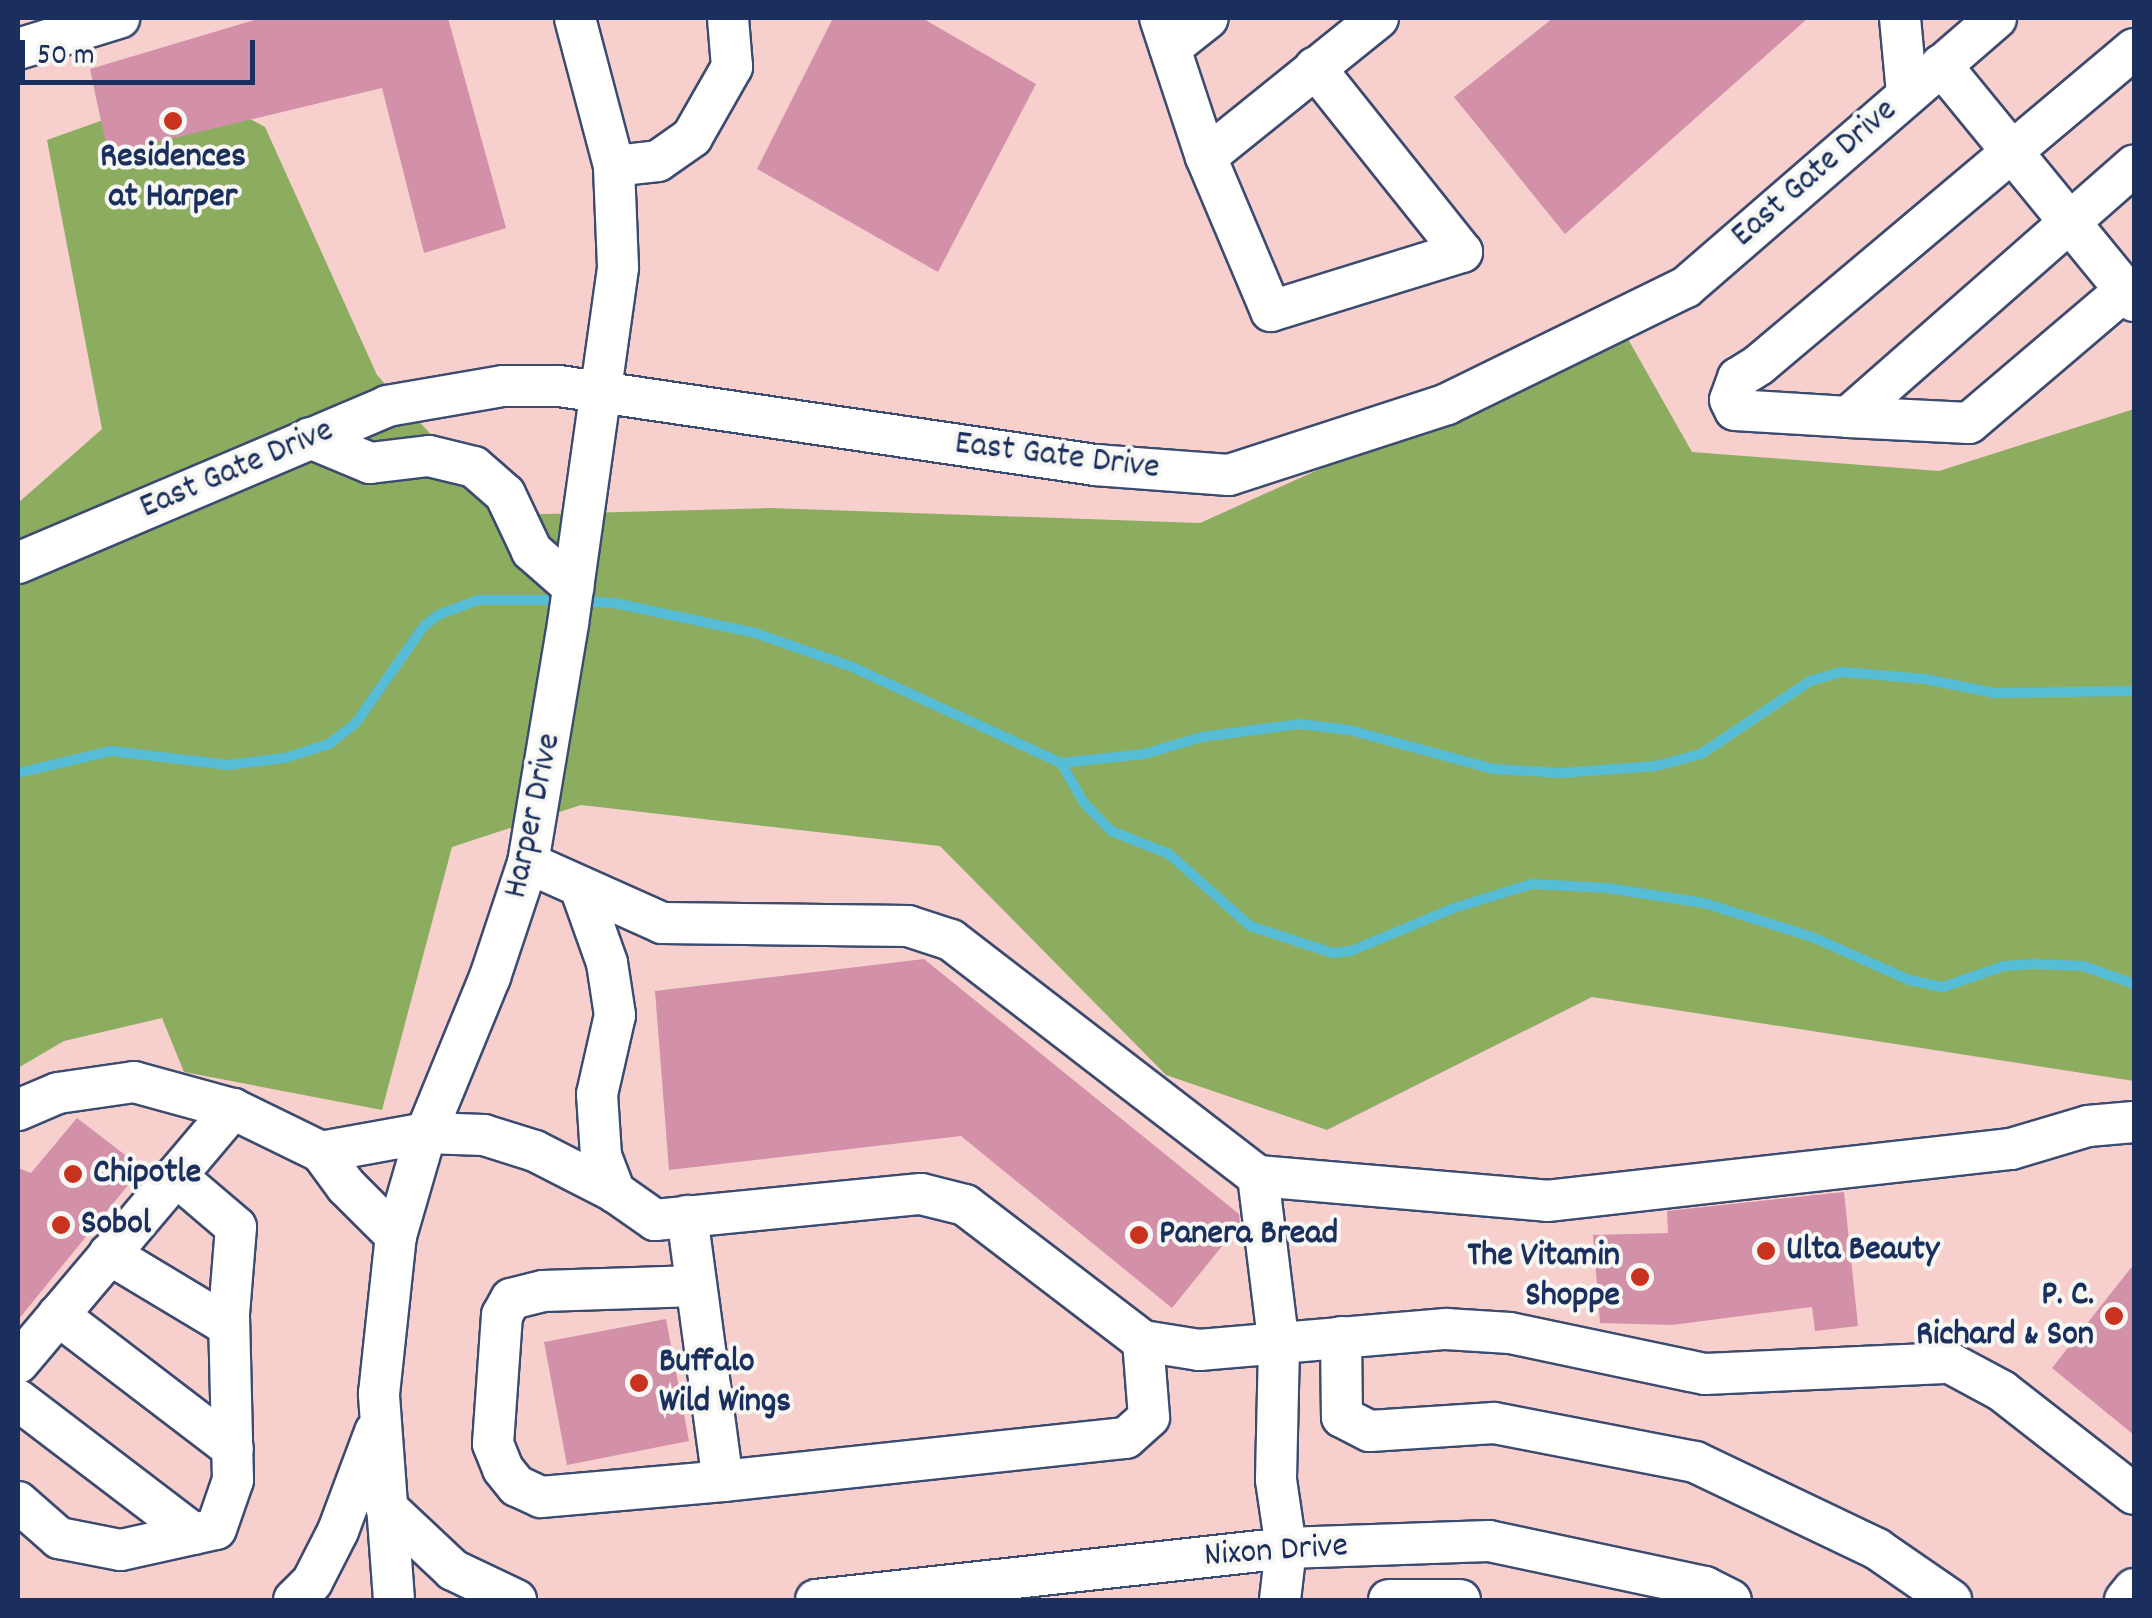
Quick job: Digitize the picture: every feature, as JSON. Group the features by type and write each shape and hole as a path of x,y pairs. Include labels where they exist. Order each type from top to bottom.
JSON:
{"street":[{"path":"18,49 118,18"},
{"name":"Harper Drive","path":"394,1600 380,1419 383,1338 396,1236 426,1134 490,977 528,864 573,587 618,267 614,166 575,18"},
{"path":"614,166 658,161 692,137 732,66 728,18"},
{"path":"1208,18 1165,33 1206,157 1270,311 1462,252 1316,68"},
{"path":"1206,157 1378,18"},
{"path":"1900,18 1906,94"},
{"name":"East Gate Drive","path":"18,564 387,406 446,393 560,386 1095,465 1229,476 1447,404 1686,287 1996,18"},
{"path":"1941,65 2011,150 2070,222 2130,296 1969,423 1735,410 1730,400 1738,378 1759,365 2011,150 2134,48"},
{"path":"1848,417 2134,166"},
{"path":"310,438 370,463 429,456 474,467 505,494 532,551 573,587"},
{"path":"528,864 662,923 908,926 951,940 1258,1176 1547,1201 2011,1150 2088,1126 2134,1122"},
{"path":"580,887 607,964 615,1016 596,1094 600,1156 615,1192"},
{"path":"18,1110 58,1093 134,1082 233,1109 321,1152 346,1186 396,1236"},
{"path":"18,1363 233,1109"},
{"path":"321,1152 426,1134 484,1135 535,1150 615,1192 655,1220 921,1194 965,1206 1143,1341 1199,1350 1280,1346 1446,1328 1510,1334 1704,1374 1950,1362 2002,1392 2134,1494"},
{"path":"18,1502 59,1538 121,1550 216,1529 233,1480 229,1326 236,1227 176,1176"},
{"path":"1258,1176 1280,1346 1276,1480 1286,1548 1280,1600"},
{"path":"687,1216 722,1481"},
{"path":"109,1254 229,1326"},
{"path":"696,1286 543,1291 511,1299 502,1315 493,1444 502,1469 517,1486 541,1496 1126,1438 1149,1417 1143,1341"},
{"path":"58,1316 232,1449"},
{"path":"1341,1338 1342,1417 1370,1431 1494,1424 1695,1462 1877,1550 1951,1600"},
{"path":"18,1400 194,1534"},
{"path":"294,1600 312,1582 338,1531 380,1419"},
{"path":"386,1507 453,1570 516,1600"},
{"name":"Nixon Drive","path":"816,1600 1286,1548 1488,1541 1706,1587 1730,1600"},
{"path":"2125,1600 2134,1589"},
{"name":"Nixon Drive","path":"1390,1600 1460,1600"}],"shaded area":[{"path":"18,18 2134,18 2134,1600 18,1600"}],"green space":[{"path":"193,88 265,127 377,375 504,515 770,508 1200,523 1624,332 1692,452 1939,471 2134,409 2134,1081 1592,997 1327,1130 1166,1075 940,846 581,805 452,847 382,1110 184,1072 162,1018 64,1041 18,1068 18,503 102,429 47,140"}],"building":[{"name":"Residences at Harper","path":"261,18 448,18 506,228 424,253 382,88 108,154 90,69"},
{"path":"833,18 922,18 1036,84 938,272 757,169"},
{"path":"1553,18 1808,18 1565,234 1454,97"},
{"path":"924,959 1239,1214 1240,1224 1172,1308 961,1136 669,1170 655,991"},
{"path":"77,1118 142,1168 18,1320 18,1168 31,1173"},
{"name":"Ulta Beauty","path":"1844,1192 1858,1326 1815,1331 1812,1307 1672,1325 1600,1323 1593,1235 1668,1233 1667,1211"},
{"name":"P. C. Richard & Son","path":"2134,1264 2134,1435 2052,1368"},
{"path":"666,1319 689,1441 567,1465 544,1342"}],"waterway":[{"path":"18,773 111,751 228,765 285,758 329,744 355,724 424,626 438,615 478,600 565,600"},
{"path":"582,601 614,603 755,633 850,666 1061,763 1144,754 1202,737 1300,724 1349,730 1494,769 1561,773 1656,766 1701,754 1810,681 1842,672 1925,679 1994,693 2134,691"},
{"path":"1061,763 1084,803 1111,831 1169,854 1250,926 1332,953 1351,951 1454,908 1532,884 1607,888 1704,903 1812,937 1909,980 1943,987 2004,966 2035,964 2083,966 2134,984"}],"place":[{"name":"Residences at Harper","path":"173,121"},
{"name":"Chipotle","path":"73,1174"},
{"name":"Sobol","path":"61,1225"},
{"name":"Panera Bread","path":"1139,1235"},
{"name":"Ulta Beauty","path":"1766,1251"},
{"name":"The Vitamin Shoppe","path":"1640,1277"},
{"name":"P. C. Richard & Son","path":"2114,1316"},
{"name":"Buffalo Wild Wings","path":"639,1383"}]}
